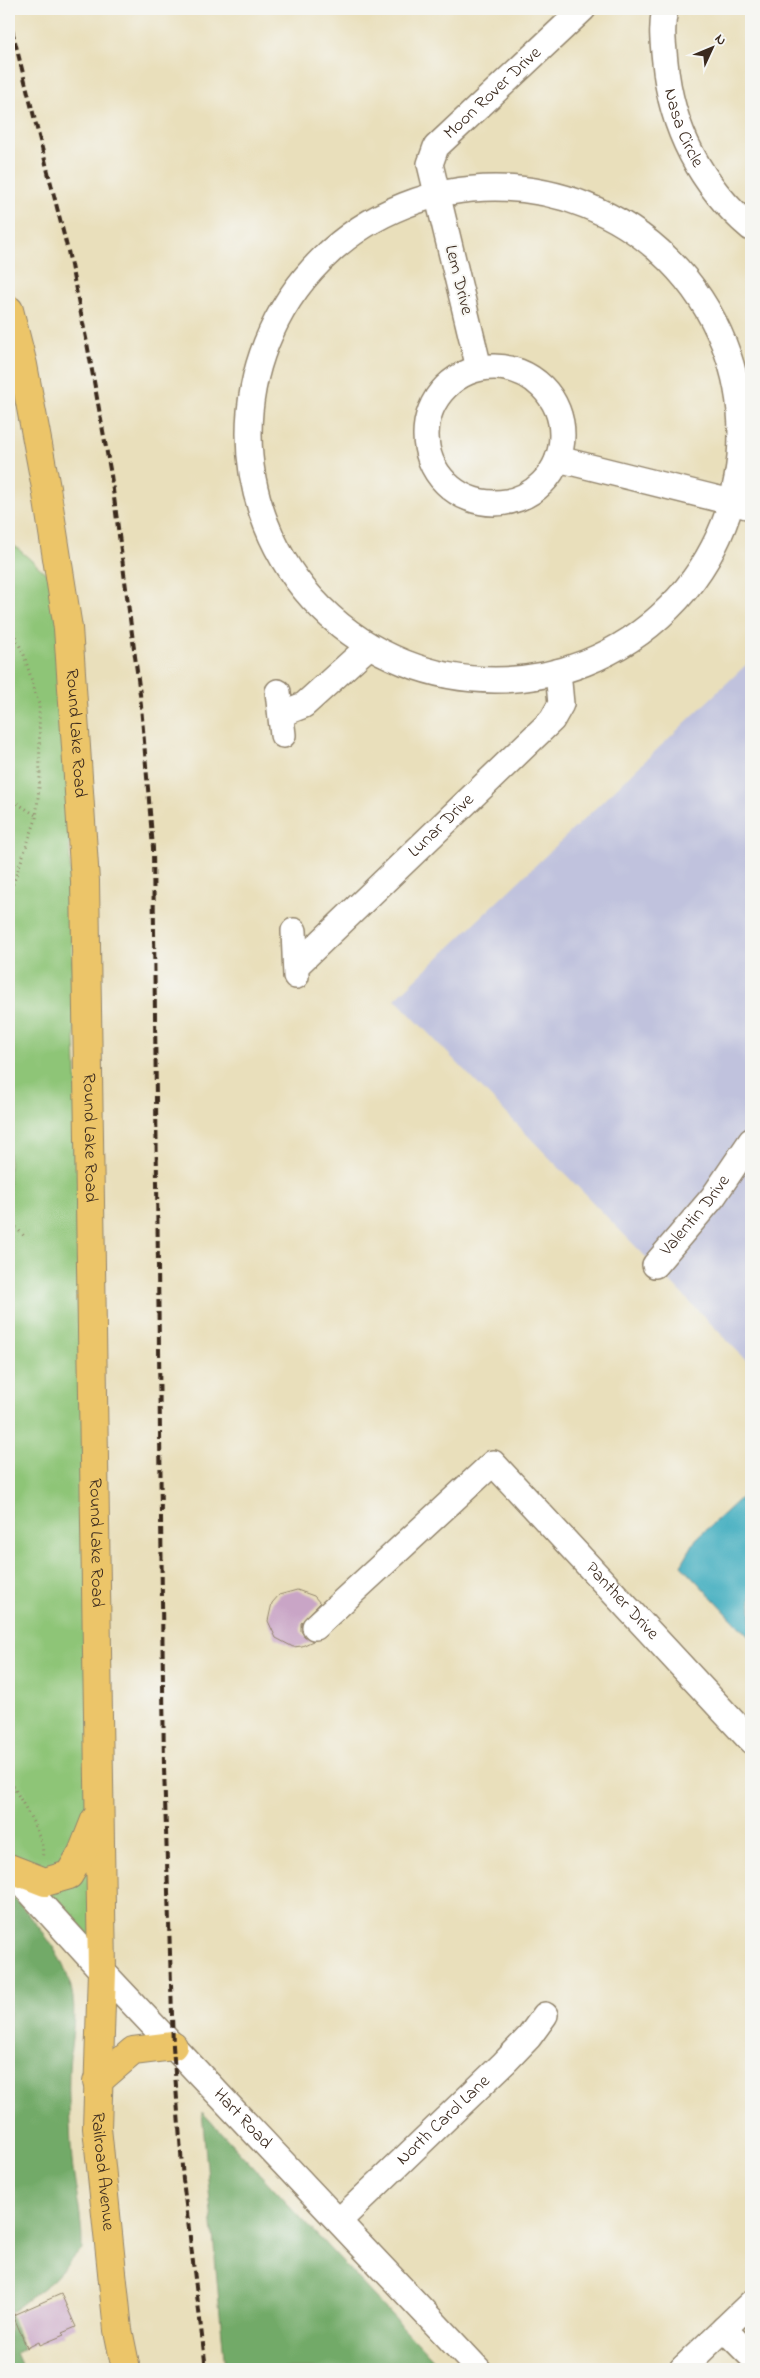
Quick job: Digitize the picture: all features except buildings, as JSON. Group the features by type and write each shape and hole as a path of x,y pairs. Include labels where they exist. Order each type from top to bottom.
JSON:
{"main road":[{"name":"Round Lake Road","path":"9,310 23,365 68,628 85,881 102,1972"},
{"path":"9,1869 45,1882 69,1876 82,1853 99,1809"},
{"name":"Railroad Avenue","path":"102,1972 97,2128 118,2330 126,2369"},
{"path":"97,2082 133,2051 173,2046"}],"street":[{"name":"Moon Rover Drive","path":"436,191 430,164 436,147 583,9"},
{"name":"Nasa Circle","path":"664,9 661,26 666,80 677,126 702,175 738,217 751,228"},
{"path":"504,187 552,193 597,210 639,235 679,274 713,318 732,363 743,413 739,471 741,505 680,596 633,639 577,668 524,680 472,680 416,668 368,648 329,616 290,572 268,531 254,490 250,437 259,367 279,313 314,267 353,233 400,205 436,191 504,187"},
{"name":"Lem Drive","path":"436,191 479,368"},
{"path":"500,367 520,372 543,388 552,398 560,417 562,438 558,458 547,478 529,494 507,502 483,502 461,494 443,480 429,452 426,436 430,413 440,392 458,377 479,368 500,367"},
{"path":"558,458 741,505"},
{"path":"281,714 304,705 368,648"},
{"name":"Lunar Drive","path":"294,931 296,974 552,720 561,704 558,672"},
{"name":"Valentin Drive","path":"655,1265 713,1197 751,1141"},
{"name":"Panther Drive","path":"315,1627 493,1463 751,1741"},
{"name":"Hart Road","path":"9,1869 102,1972 478,2369"},
{"name":"North Carol Lane","path":"339,2221 504,2064 529,2037 545,2015"},
{"path":"682,2369 751,2303"},
{"path":"724,2329 751,2356"}],"path":[{"path":"9,623 24,655 38,704 40,777 36,816 9,895"},
{"path":"9,798 36,816"},
{"path":"9,1220 25,1237"},
{"path":"9,1777 39,1836 44,1851 39,1866"}],"shaded area":[{"path":"751,660 751,1365 395,999"}],"green space":[{"path":"9,541 62,587 102,1971 9,1872"},
{"path":"9,1892 54,1948 61,1960 71,1987 74,2018 69,2070 70,2118 73,2172 82,2236 82,2249 52,2281 10,2313 23,2349 16,2353 23,2369 9,2369"},
{"path":"202,2112 442,2369 225,2369"}],"water":[{"path":"751,1488 751,1639 681,1565 696,1539"}],"railway":[{"path":"9,18 68,251 111,475 140,694 153,848 164,1768 173,2046 183,2180 206,2369"}]}
